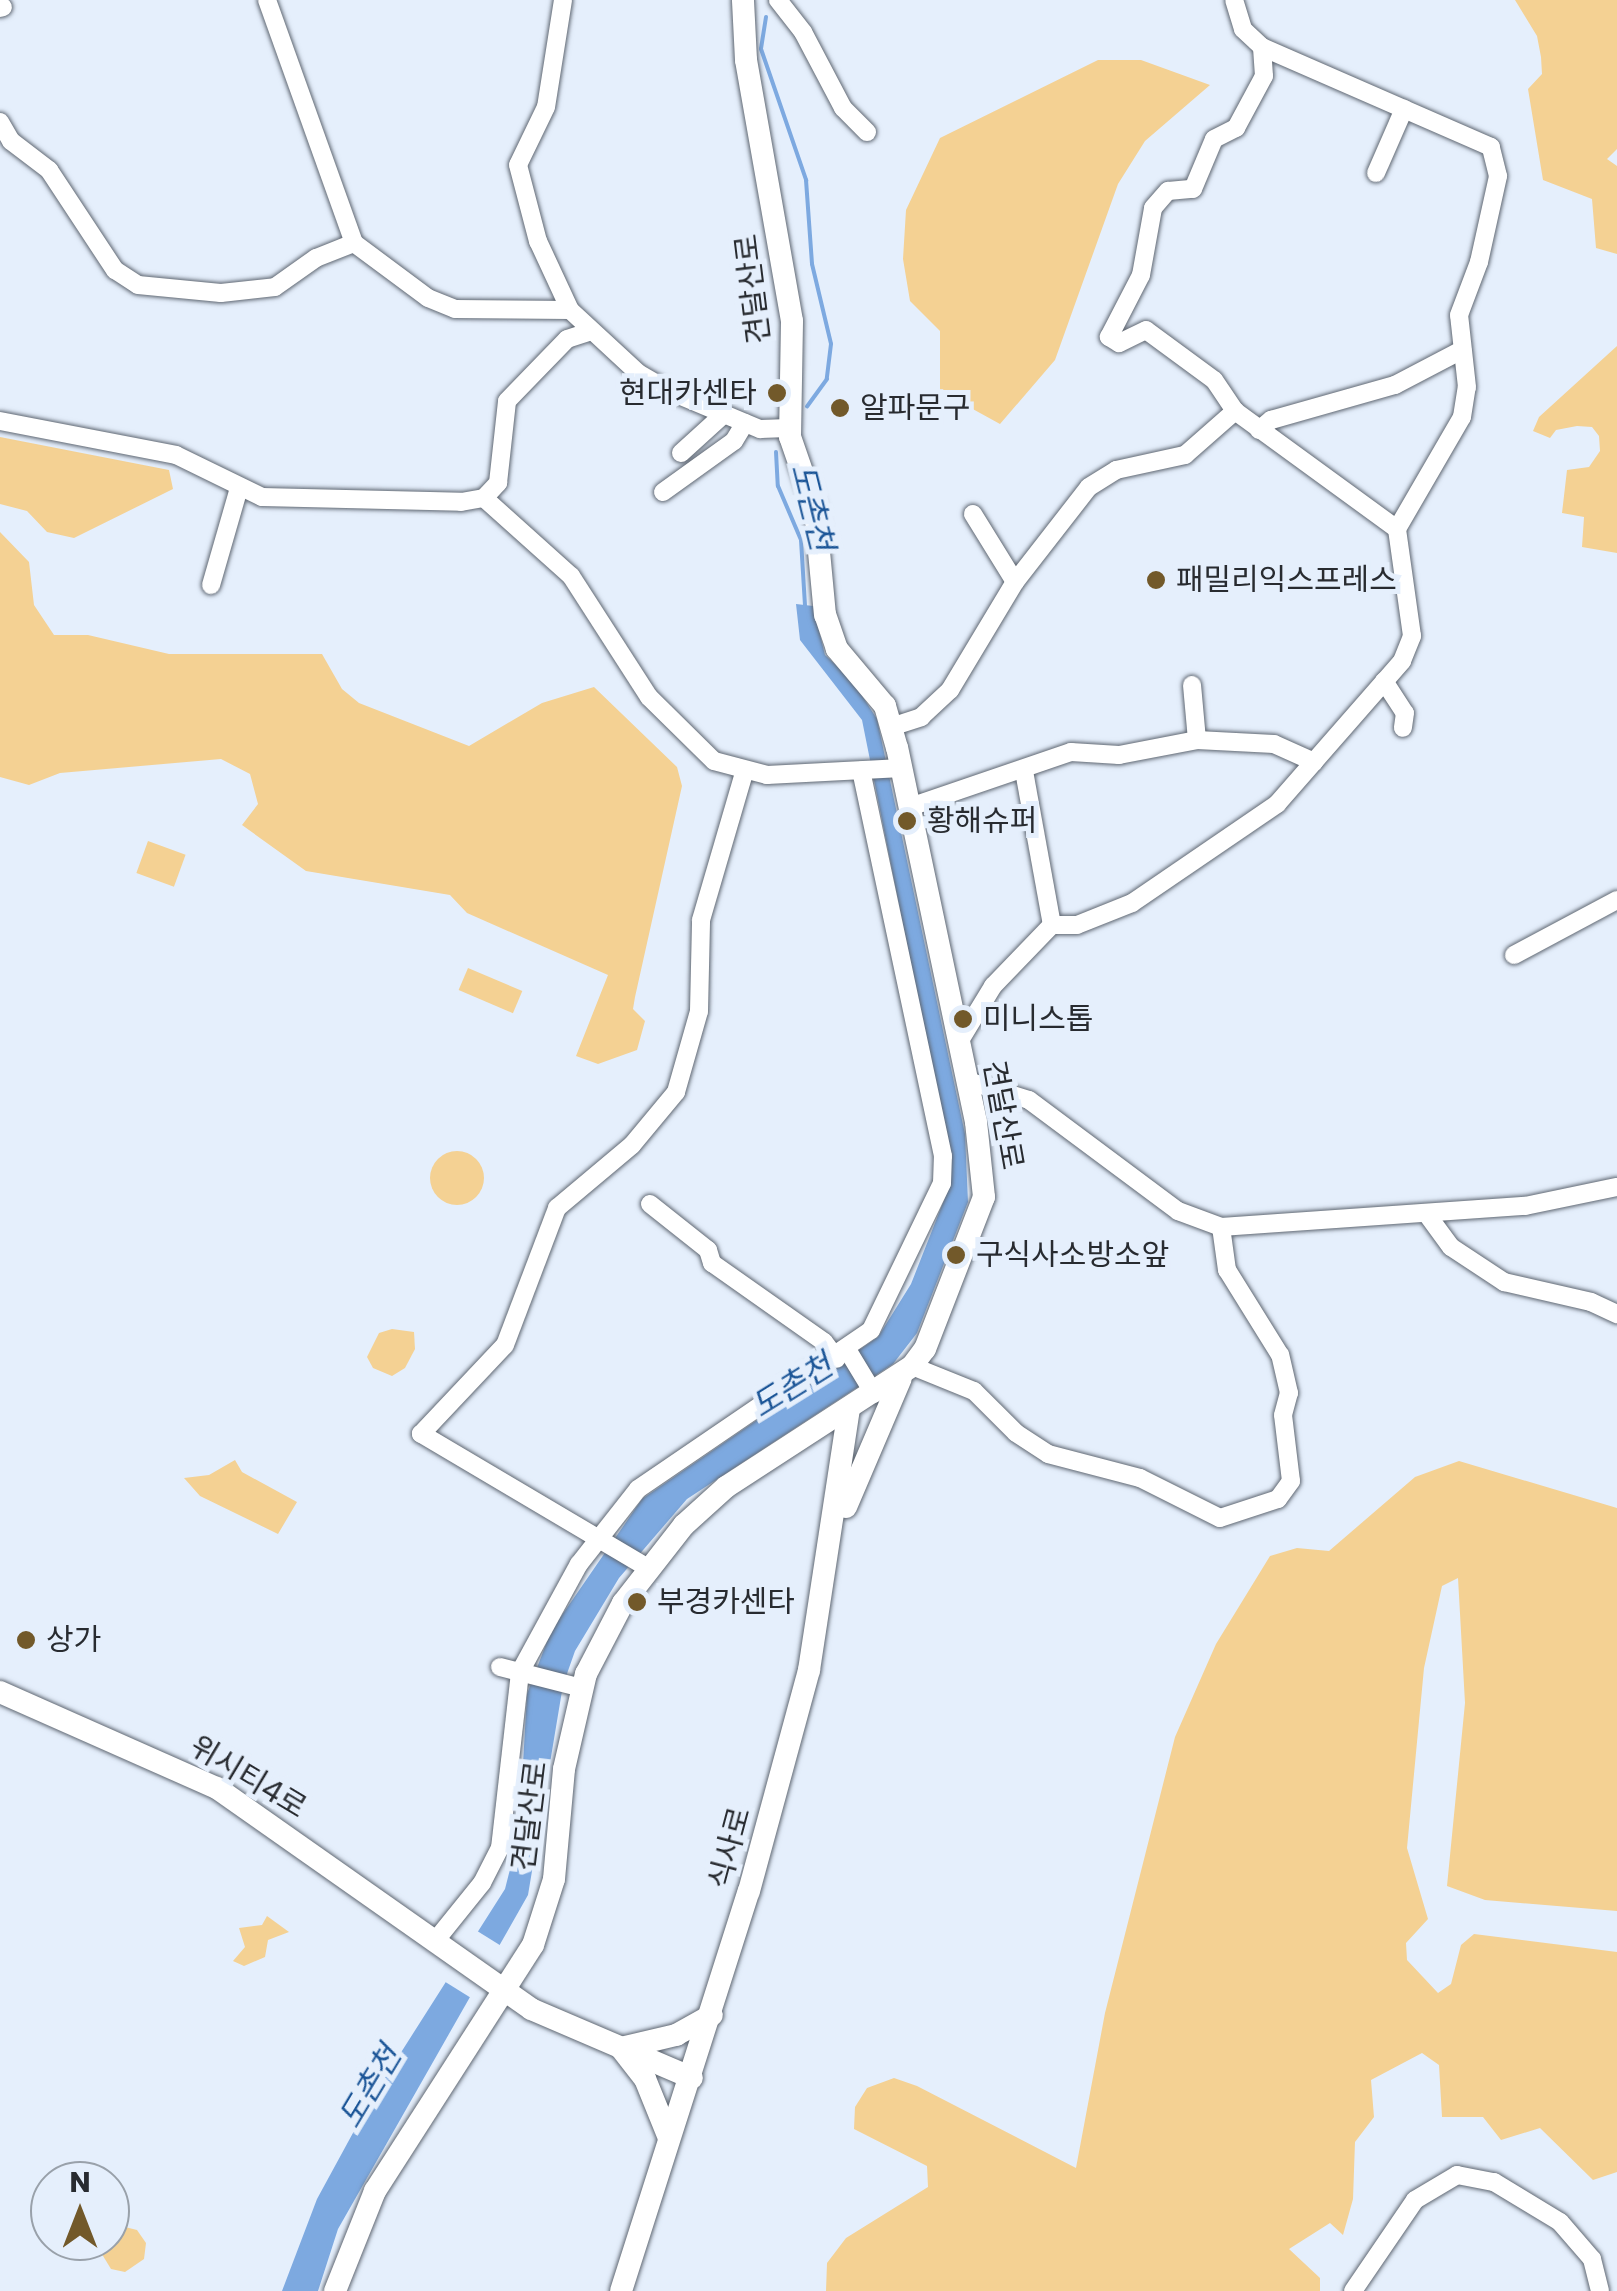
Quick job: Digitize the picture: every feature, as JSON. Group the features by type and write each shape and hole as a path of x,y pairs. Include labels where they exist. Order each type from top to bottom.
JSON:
{"street":[{"path":"267,0 354,243 428,298 454,309 570,310"},
{"path":"563,0 546,106 518,165 538,241 570,310 638,373 745,423 789,428"},
{"name":"견달산로","path":"335,2291 374,2191 498,1984 533,1946 546,1908 578,1687 592,1655 644,1566 726,1488 907,1372 925,1350 984,1197 968,1080 891,727 871,684 832,640 818,524 789,428 792,322 746,60 743,0"},
{"path":"778,0 803,32 842,108 866,132"},
{"path":"959,1042 992,986 1052,925 1077,926 1132,903 1245,830 1314,762 1384,681 1412,636 1397,529 1462,417 1458,316 1479,262 1498,176 1491,147 1262,47 1242,29 1234,0"},
{"path":"1262,47 1264,76 1236,128 1214,139 1193,188 1168,191 1153,208 1141,275 1110,337 1119,343 1146,330 1214,380 1235,411 1397,529"},
{"path":"1376,173 1404,109"},
{"path":"0,122 10,141 49,170 115,270 138,285 221,294 275,288 316,258 354,243"},
{"path":"484,498 498,483 507,401 567,339 592,331"},
{"path":"1259,430 1271,420 1395,386 1462,350"},
{"path":"891,727 921,717 950,690 1015,582 1089,486 1116,470 1185,455 1235,411"},
{"path":"681,453 724,414"},
{"path":"0,421 176,456 262,497 484,498 591,598 672,725 714,761 744,773 898,768"},
{"path":"662,492 734,441 745,423"},
{"path":"211,585 239,488"},
{"path":"973,514 1015,582"},
{"path":"1384,681 1405,713 1403,728"},
{"path":"1192,685 1197,740"},
{"path":"910,808 1071,752 1119,755 1197,740 1274,744 1314,762"},
{"path":"441,1944 500,1848 525,1673 543,1620 638,1489 744,1413 845,1355 872,1330 942,1183 943,1156 865,770"},
{"path":"1024,771 1052,925"},
{"path":"644,1566 422,1434 505,1345 557,1208 632,1144 676,1092 699,1010 701,920 744,773"},
{"path":"1514,955 1617,900"},
{"path":"968,1080 1029,1100 1178,1211 1222,1227 1526,1206 1617,1187"},
{"path":"650,1204 708,1250 712,1263 845,1355 872,1392"},
{"path":"1426,1214 1451,1247 1504,1282 1591,1302 1617,1314"},
{"path":"831,1531 843,1517 873,1433 907,1372 974,1391 1048,1454 1140,1478 1220,1518 1278,1499 1291,1481 1283,1415 1288,1393 1280,1354 1227,1270 1222,1227"},
{"name":"식사로","path":"621,2291 668,2138 712,2016 809,1670 849,1410"},
{"path":"500,1667 578,1687"},
{"name":"위시티4로","path":"0,1692 217,1788 498,1984"},
{"path":"498,1984 531,2010 692,2078"},
{"path":"622,2048 676,2035 712,2016"},
{"path":"622,2048 645,2078 668,2138"},
{"path":"1352,2291 1415,2200 1440,2181 1476,2175 1560,2222 1592,2259 1600,2291"}],"shaded area":[{"path":"1515,0 1617,0 1617,149 1607,159 1617,166 1617,254 1596,248 1592,199 1543,180 1528,89 1542,74 1541,57 1537,36"},
{"path":"1098,60 1141,60 1210,85 1145,141 1118,184 1055,360 1000,424 940,391 940,331 910,301 903,259 906,210 940,138"},
{"path":"1617,346 1617,553 1582,547 1584,517 1562,513 1567,470 1589,467 1600,451 1599,436 1592,427 1556,430 1550,438 1533,431 1539,417"},
{"path":"0,437 169,470 173,489 74,538 47,532 27,511 0,504"},
{"path":"0,532 29,562 34,605 54,635 88,635 169,654 322,654 342,689 359,703 469,746 542,703 594,687 677,767 682,786 635,997 633,1009 645,1021 637,1050 598,1064 576,1056 608,975 467,913 450,895 306,871 242,825 258,804 250,774 221,759 60,773 29,785 0,777"},
{"path":"148,841 186,855 174,887 136,873"},
{"path":"468,968 522,991 513,1013 459,990"},
{"path":"457,1151 476,1159 484,1178 476,1197 457,1205 438,1197 430,1178 438,1159"},
{"path":"392,1329 414,1332 415,1349 405,1368 392,1376 373,1368 367,1357 379,1333"},
{"path":"235,1460 242,1472 297,1502 278,1534 200,1496 184,1478 209,1475"},
{"path":"1459,1461 1617,1508 1617,1911 1485,1900 1447,1886 1465,1703 1458,1578 1442,1586 1424,1668 1407,1848 1428,1919 1406,1943 1407,1960 1438,1993 1451,1984 1461,1945 1474,1934 1617,1952 1617,2172 1593,2180 1540,2128 1501,2140 1483,2117 1442,2117 1439,2065 1422,2053 1371,2080 1374,2117 1355,2142 1353,2199 1343,2235 1330,2223 1289,2249 1320,2278 1320,2291 826,2291 827,2263 846,2238 928,2187 927,2166 854,2129 855,2107 867,2088 894,2078 917,2086 1076,2168 1105,2013 1175,1737 1216,1644 1270,1556 1297,1548 1329,1551 1415,1477"},
{"path":"267,1916 289,1932 268,1940 265,1957 244,1966 233,1961 245,1947 239,1928 262,1925"},
{"path":"130,2228 137,2230 146,2243 144,2259 125,2272 111,2269 106,2261 130,2261"}],"water":[{"path":"796,604 813,606 825,655 852,680 877,719 965,1134 968,1202 917,1333 893,1364 687,1499 619,1578 575,1651 563,1685 528,1895 338,2229 318,2291 282,2291 317,2199 372,2098 505,1889 519,1834 527,1694 551,1631 642,1499 878,1337 911,1284 948,1190 949,1155 862,720 800,640"}],"pier":[{"path":"474,1929 505,1948 473,1999 442,1980"}],"waterway":[{"name":"도촌천","path":"766,17 761,49 806,180 812,264 831,344 827,379 807,407"},
{"name":"도촌천","path":"776,452 778,486 801,540 805,606"}],"place":[{"name":"현대카센타","path":"777,393"},
{"name":"알파문구","path":"840,408"},
{"name":"패밀리익스프레스","path":"1156,580"},
{"name":"황해슈퍼","path":"907,821"},
{"name":"미니스톱","path":"963,1019"},
{"name":"구식사소방소앞","path":"956,1255"},
{"name":"부경카센타","path":"637,1602"},
{"name":"상가","path":"26,1640"}]}
